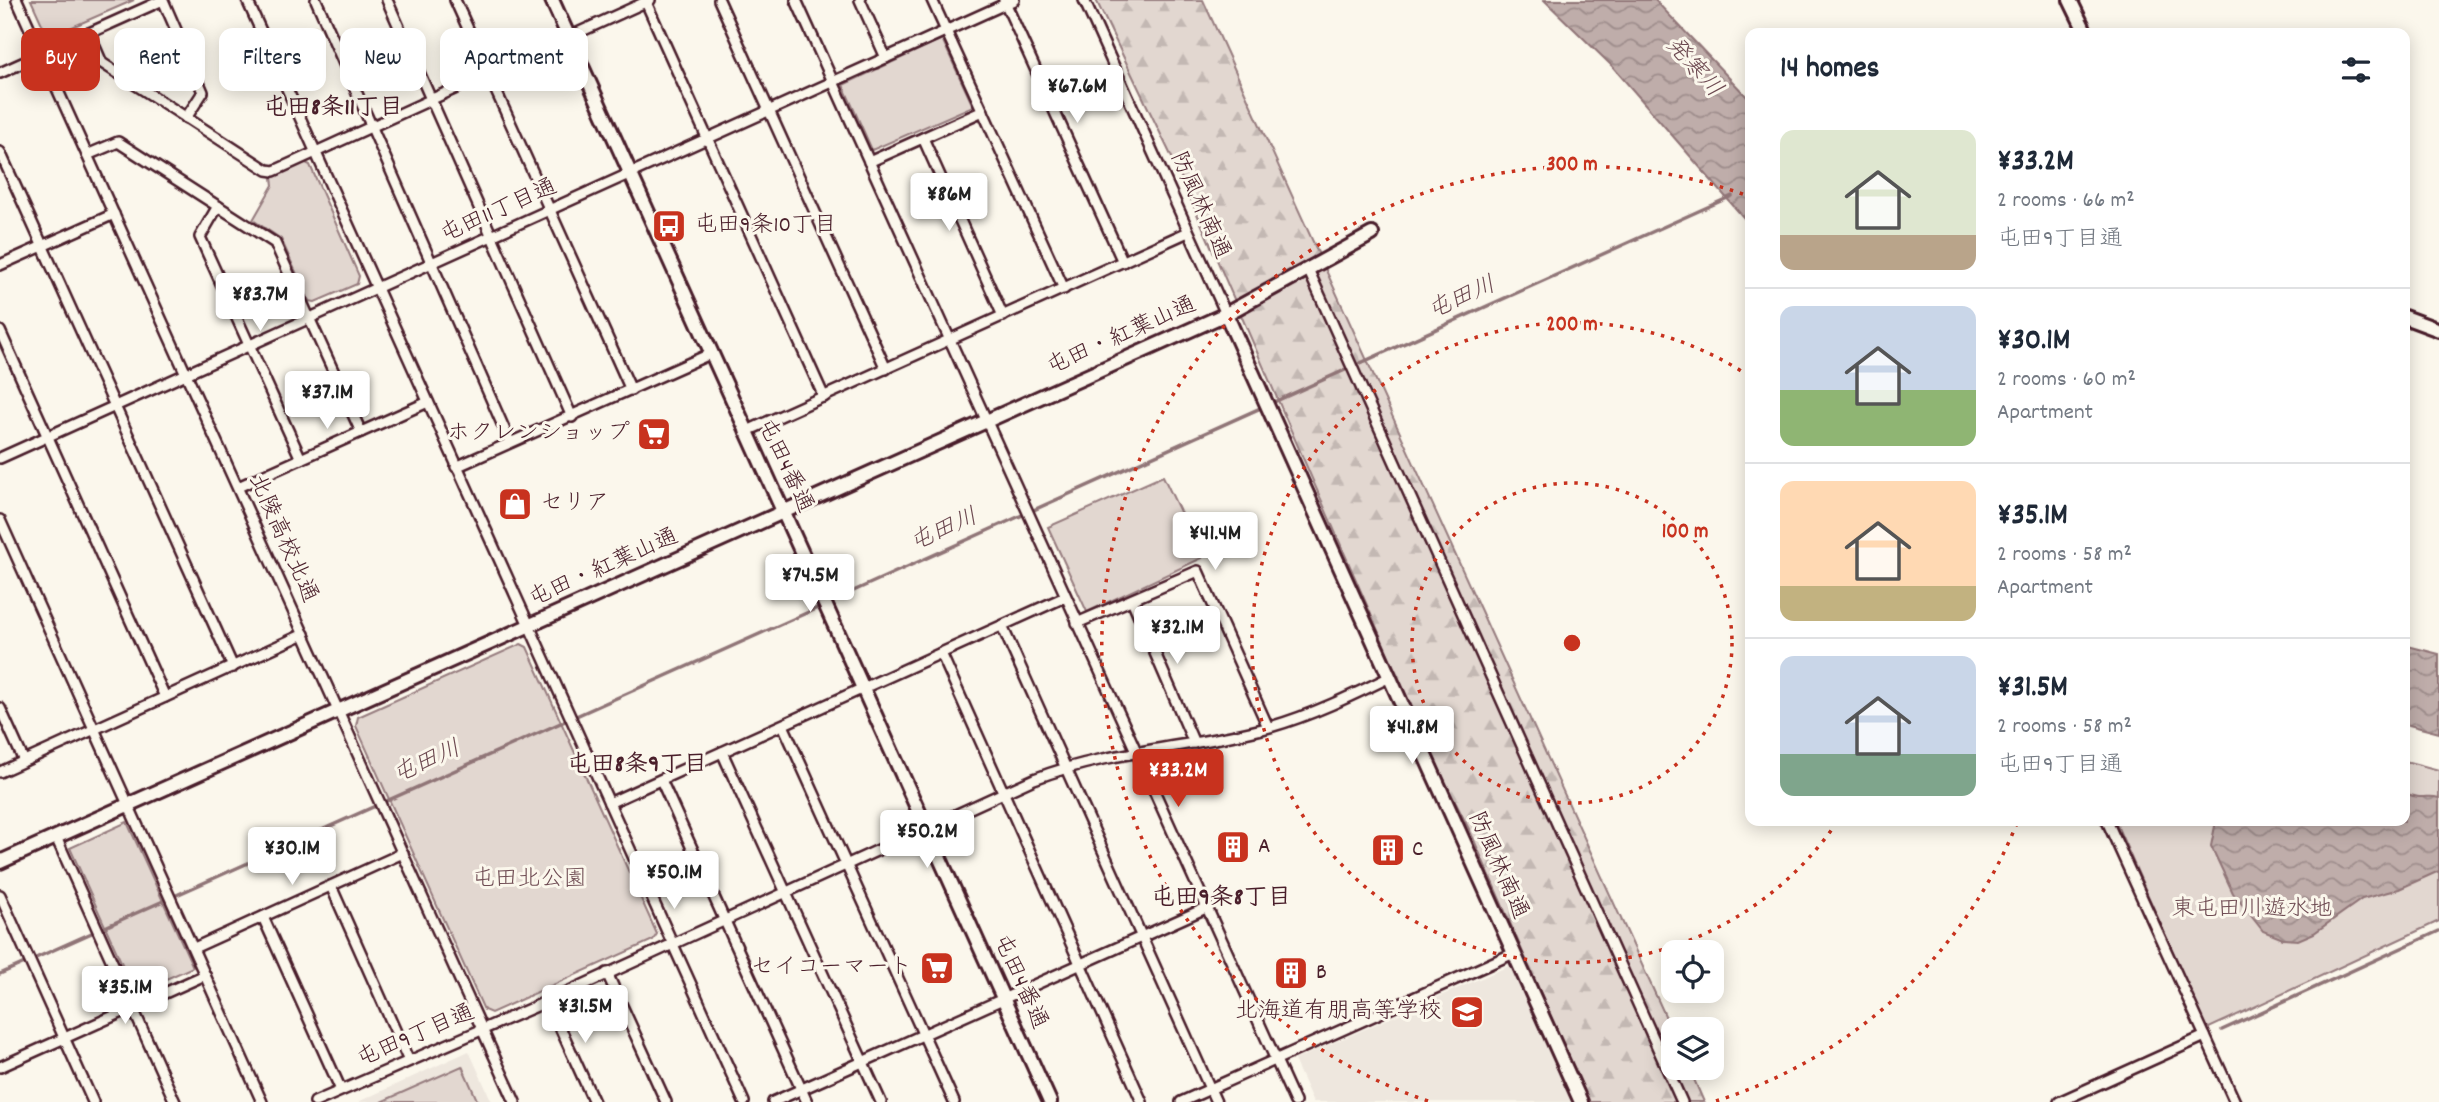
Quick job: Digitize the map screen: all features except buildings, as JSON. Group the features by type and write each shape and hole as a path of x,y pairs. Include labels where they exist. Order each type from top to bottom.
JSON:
{"street":[{"name":"北陵高校北通","path":"17,0 30,28"},
{"path":"100,28 163,0 203,92 186,118"},
{"path":"247,0 744,1102"},
{"path":"316,0 510,442"},
{"path":"387,0 572,417"},
{"path":"456,0 468,28"},
{"name":"屯田4番通","path":"552,0 565,28"},
{"path":"719,0 886,369"},
{"path":"796,0 1294,1102"},
{"path":"860,0 886,58"},
{"path":"932,0 1064,289"},
{"name":"防風林南通","path":"1084,0 1581,1102"},
{"path":"2070,0 2084,28"},
{"path":"588,28 647,1 824,397"},
{"path":"1008,1 1122,262"},
{"name":"屯田11丁目通","path":"0,458 550,211 1008,1"},
{"path":"100,58 102,63 267,170 274,170 449,91"},
{"path":"0,73 21,64"},
{"name":"屯田4番通","path":"588,81 1050,1102"},
{"name":"北陵高校北通","path":"58,91 403,853"},
{"path":"496,91 631,390"},
{"path":"869,162 983,111"},
{"path":"923,138 1003,316"},
{"path":"87,155 118,142 275,243 361,432"},
{"path":"0,152 233,667"},
{"path":"218,206 200,237 301,459"},
{"path":"0,265 114,214"},
{"path":"745,432 1188,232"},
{"name":"屯田・紅葉山通","path":"0,862 985,419 1226,314 1372,234"},
{"path":"1308,270 1682,1102"},
{"path":"2410,319 2439,330"},
{"path":"0,331 165,697"},
{"path":"456,467 710,354"},
{"path":"237,488 428,402"},
{"path":"0,520 262,1102"},
{"path":"1077,623 1198,571 1268,727"},
{"path":"609,803 1065,597"},
{"path":"1132,600 1194,743"},
{"path":"1002,626 1216,1102"},
{"path":"0,772 304,634"},
{"path":"941,653 1142,1102"},
{"name":"屯田9丁目通","path":"315,1102 408,1059 548,1001 1002,793 1065,767 1135,751 1194,743 1268,727 1338,703 1390,677"},
{"path":"0,708 24,761"},
{"path":"783,724 954,1102"},
{"path":"722,752 881,1102"},
{"path":"661,780 807,1102"},
{"path":"2109,826 2235,1102"},
{"path":"56,837 175,1102"},
{"path":"194,948 403,853 515,1102"},
{"path":"331,886 408,1059"},
{"path":"0,895 93,1102"},
{"path":"773,1102 1206,908"},
{"path":"263,917 341,1090"},
{"path":"1181,1102 1514,953"},
{"path":"607,973 666,1102"},
{"path":"0,1067 205,975"},
{"path":"548,1001 594,1102"},
{"path":"2059,1102 2205,1036"}],"shaded area":[{"name":"北海道有朋高等学校","path":"1511,965 1573,1102 1313,1102 1294,1060"},
{"path":"469,1051 492,1102 358,1102"}],"green space":[{"path":"31,0 134,0 70,28 44,28"},
{"path":"1096,0 1203,0 1666,1017 1661,1017 1661,1080 1694,1080 1704,1102 1588,1102 1470,831 1435,762 1178,170"},
{"path":"942,39 973,106 872,150 843,85"},
{"path":"304,162 310,165 359,276 357,284 315,302 309,301 281,239 253,220 273,185 272,178"},
{"path":"1163,476 1202,558 1087,612 1048,527"},
{"name":"屯田北公園","path":"521,644 527,647 657,934 653,940 491,1013 484,1010 356,726 358,717"},
{"name":"東屯田川遊水地","path":"2410,762 2439,770 2439,921 2207,1029 2117,826 2410,826"},
{"path":"127,822 193,967 135,993 70,848"},
{"path":"462,1066 478,1102 381,1102"}],"water":[{"name":"発寒川","path":"1544,0 1655,0 1745,95 1745,219 1612,66"},
{"path":"2410,647 2439,654 2439,733 2410,725"},
{"path":"2410,795 2439,798 2439,871 2399,889 2362,899 2314,933 2298,940 2283,939 2263,931 2233,893 2211,846 2215,826 2410,826"}],"waterway":[{"name":"屯田川","path":"829,602 1732,196"},
{"name":"屯田川","path":"0,974 822,606"},
{"path":"2222,1030 2439,931"}],"place":[{"name":"屯田9条10丁目","path":"669,226"},
{"name":"ホクレンショップ","path":"654,434"},
{"name":"セリア","path":"515,504"},
{"name":"A","path":"1233,847"},
{"name":"C","path":"1388,850"},
{"name":"セイコーマート","path":"937,968"},
{"name":"B","path":"1291,973"},
{"name":"北海道有朋高等学校","path":"1467,1012"}],"district":[{"name":"屯田8条11丁目","path":"333,109"},
{"name":"屯田8条9丁目","path":"637,766"},
{"name":"屯田9条8丁目","path":"1221,899"}]}
